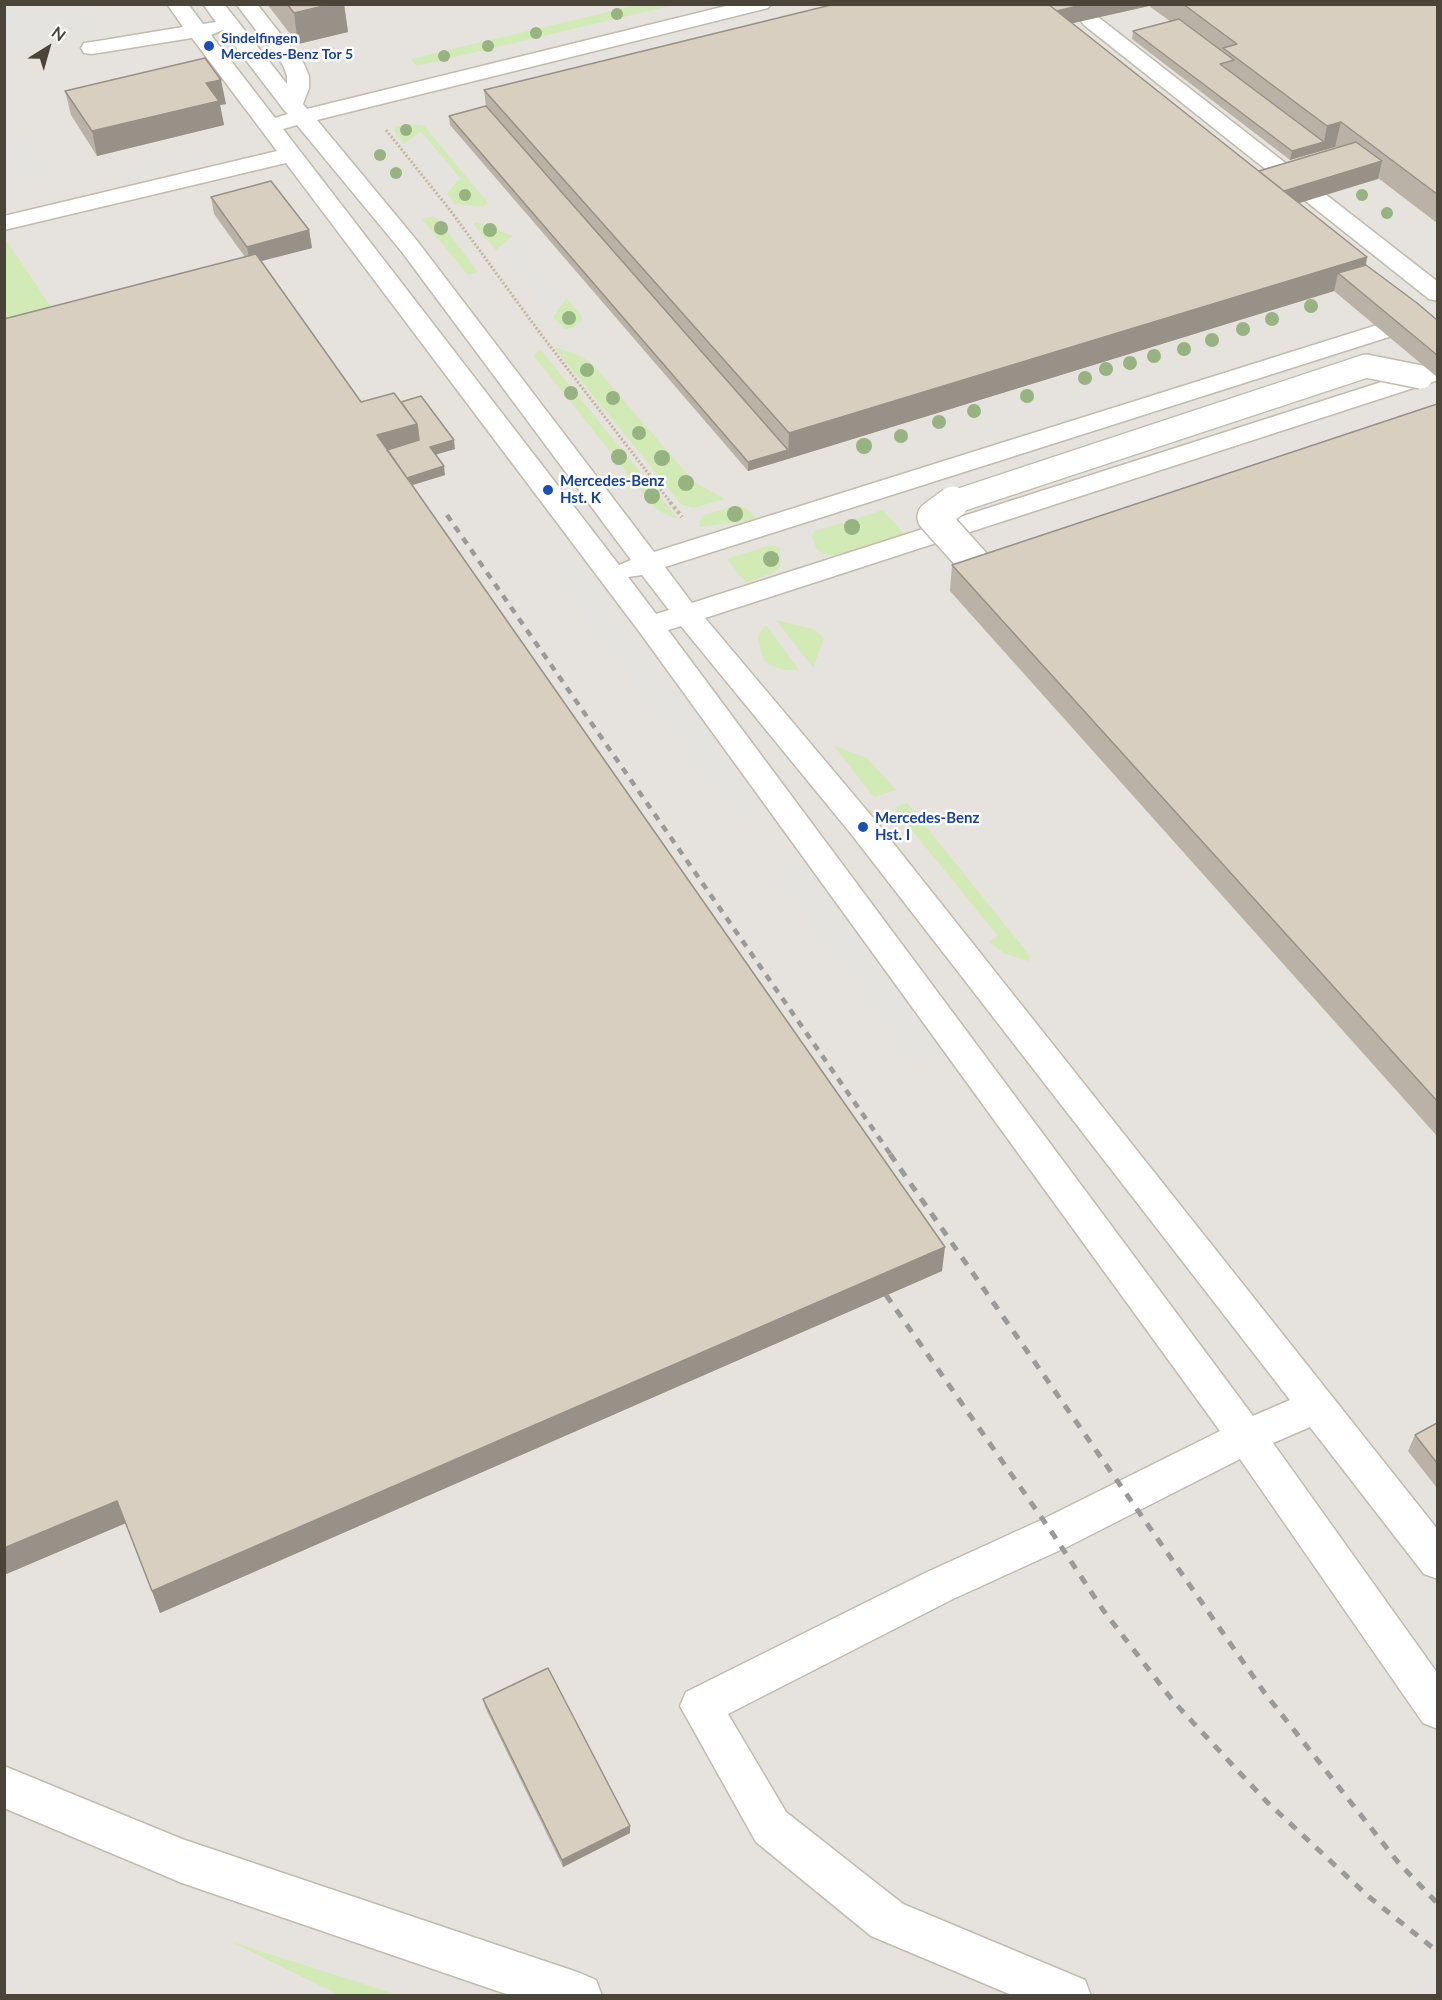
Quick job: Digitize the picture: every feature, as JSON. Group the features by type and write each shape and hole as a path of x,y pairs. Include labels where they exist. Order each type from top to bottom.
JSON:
{"street":[{"path":"213,4 297,111 410,247 686,614 863,827 1437,1561"},
{"path":"246,4 293,64 298,76 297,111"},
{"path":"270,126 297,111 363,102 761,4"},
{"path":"176,6 651,627 1246,1437 1437,1709"},
{"path":"1090,21 1435,307"},
{"path":"92,48 230,25"},
{"path":"4,223 290,155"},
{"path":"611,575 1383,331"},
{"path":"651,627 686,614 1428,375 1366,366 953,502 933,517 988,578"},
{"path":"1069,1995 887,1920 771,1827 702,1706 939,1586 1053,1534 1246,1437 1317,1406"},
{"path":"4,1787 182,1861 580,1995"}],"path":[{"path":"363,102 450,210 540,333 705,546"}],"shaded area":[{"path":"5,4 91,5 103,15 84,26 102,35 5,61"},
{"path":"5,5 1437,5 1437,1995 5,1995"},
{"path":"421,132 460,178 447,193 404,144"},
{"path":"23,138 49,178 25,184 4,151 5,143"},
{"path":"201,150 210,162 124,183 116,171"},
{"path":"513,236 566,298 553,317 496,250"},
{"path":"574,557 764,813 736,823 547,565"},
{"path":"802,862 944,1052 913,1065 772,874"}],"green space":[{"path":"637,5 674,5 417,66 411,59"},
{"path":"407,124 424,126 488,203 483,207 455,204 447,193 460,178 421,132 404,144 394,131 396,127"},
{"path":"437,218 478,272 468,275 422,219"},
{"path":"475,222 513,236 496,250 474,225"},
{"path":"4,243 8,243 55,313 5,327"},
{"path":"566,298 581,315 582,320 573,328 564,329 553,317"},
{"path":"554,347 581,356 594,366 694,482 725,499 693,508 681,504"},
{"path":"540,349 679,520 657,510 534,356"},
{"path":"737,505 750,511 755,517 752,520 700,527 699,522 704,515"},
{"path":"883,510 905,535 837,556 823,554 816,548 812,536 815,531"},
{"path":"771,545 780,548 780,567 772,573 746,583 727,559"},
{"path":"776,620 813,629 821,635 824,639 813,667"},
{"path":"766,625 799,670 784,670 764,660 758,641 759,634"},
{"path":"834,746 867,758 896,790 874,797"},
{"path":"907,803 1030,956 1028,961 1004,953 989,942 998,936 894,808"},
{"path":"232,1942 398,1995 339,1995"}],"building":[{"path":"287,4 332,4 294,13"},
{"path":"835,4 1048,4 1367,257 789,433 484,90"},
{"path":"1048,4 1085,4 1057,11"},
{"path":"1183,4 1437,4 1437,194 1341,122 1327,126 1223,48 1237,44"},
{"path":"1179,19 1234,60 1220,64 1324,142 1292,151 1133,31"},
{"path":"205,58 221,80 206,83 219,101 92,131 65,91"},
{"path":"486,106 788,450 748,462 449,116"},
{"path":"1356,142 1382,161 1284,191 1259,171"},
{"path":"271,181 309,230 247,247 211,197"},
{"path":"256,254 361,402 394,393 417,424 377,435 945,1247 152,1591 117,1501 4,1548 4,319"},
{"path":"1366,265 1437,320 1437,355 1338,273"},
{"path":"421,396 454,440 430,447 444,466 407,478 387,450 419,440 417,424 401,402"},
{"path":"1437,404 1437,1101 952,565"},
{"path":"1437,1423 1437,1463 1415,1435"},
{"path":"548,1668 630,1826 562,1860 483,1699"}],"railway":[{"path":"447,515 891,1155"},
{"path":"890,1154 1264,1692 1397,1861 1438,1904"},
{"path":"886,1295 1053,1534 1103,1610 1173,1701 1266,1801 1368,1896 1438,1952"}],"place":[{"name":"Sindelfingen Mercedes-Benz Tor 5","path":"209,46"},
{"name":"Mercedes-Benz Hst. K","path":"548,490"},
{"name":"Mercedes-Benz Hst. I","path":"863,827"}]}
